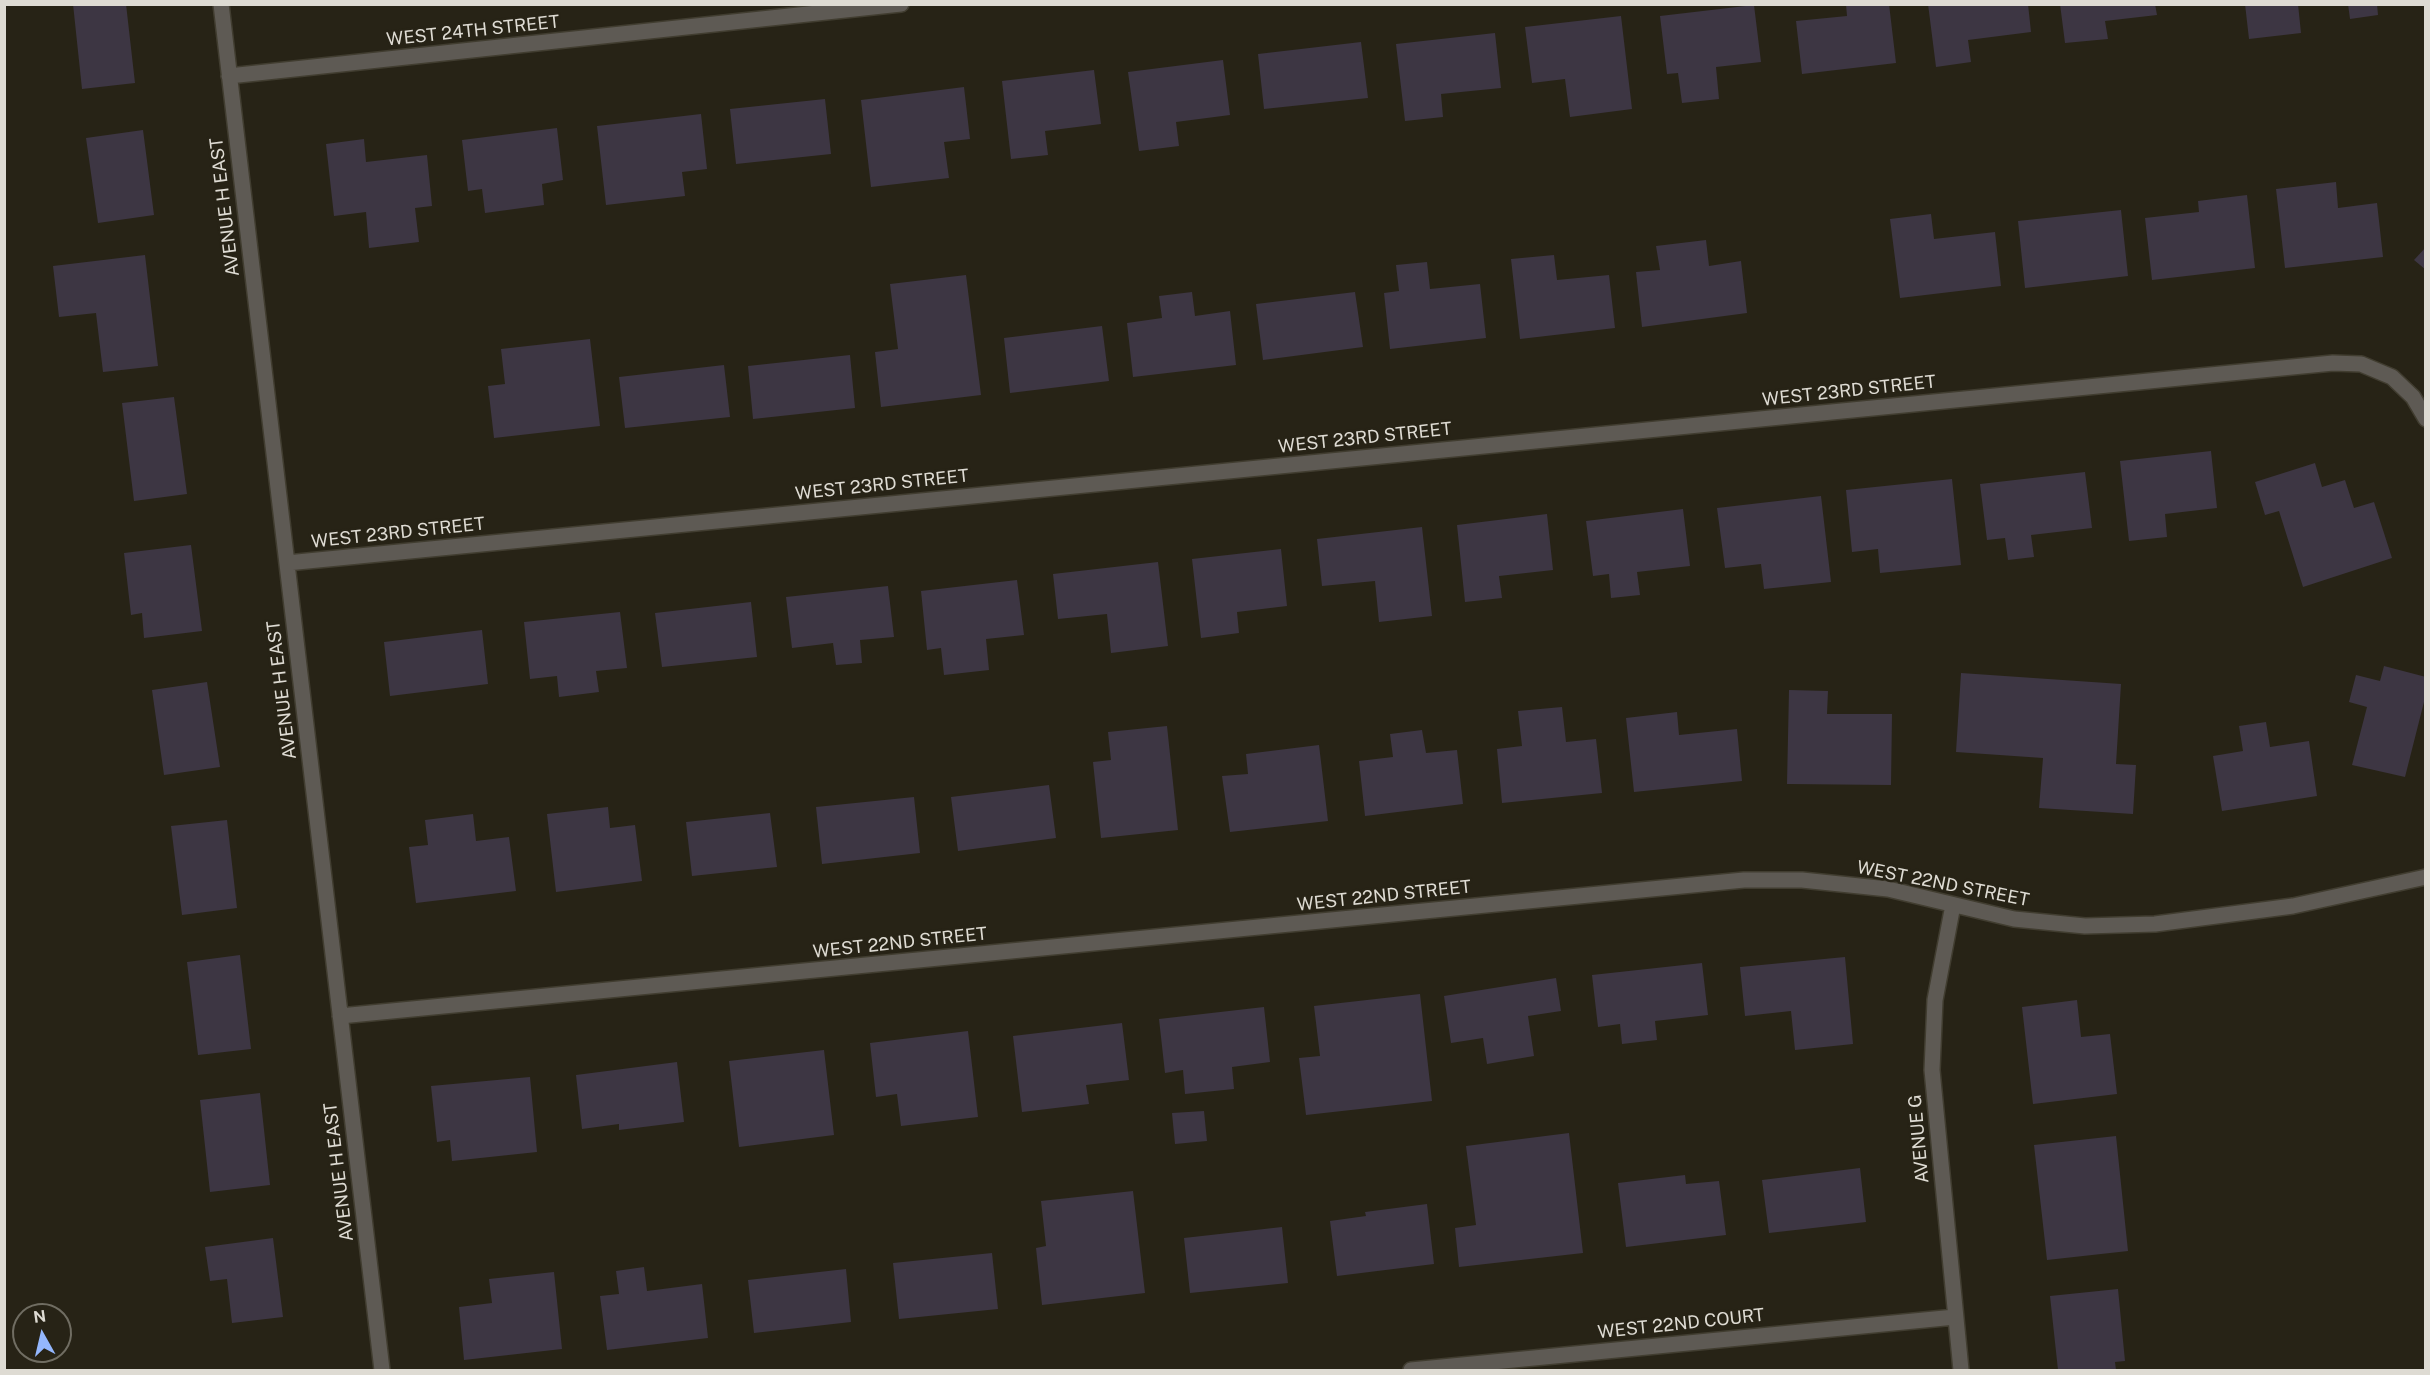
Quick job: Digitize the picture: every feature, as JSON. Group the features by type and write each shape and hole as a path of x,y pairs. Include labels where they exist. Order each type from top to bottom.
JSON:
{"street":[{"name":"AVENUE H EAST","path":"221,4 382,1371"},
{"name":"WEST 24TH STREET","path":"229,76 901,4"},
{"name":"WEST 23RD STREET","path":"287,563 2333,363 2361,364 2392,377 2413,397 2426,419"},
{"name":"WEST 22ND STREET","path":"340,1016 1744,880 1802,880 1888,889 2014,919 2073,925 2155,924 2293,906 2426,878"},
{"name":"AVENUE G","path":"1953,905 1935,1000 1932,1070 1961,1371"},
{"name":"WEST 22ND COURT","path":"1411,1371 1955,1317"}],"building":[{"path":"73,4 126,4 135,83 82,89"},
{"path":"1846,4 1889,4 1896,63 1802,74 1796,21 1847,16"},
{"path":"1928,4 2028,4 2031,32 1968,40 1971,62 1936,67"},
{"path":"2060,4 2155,4 2157,15 2105,21 2108,39 2065,43"},
{"path":"2245,4 2298,4 2301,33 2249,39"},
{"path":"2348,4 2377,4 2378,15 2350,19"},
{"path":"1754,5 1761,62 1716,67 1719,99 1682,103 1678,73 1667,74 1660,16"},
{"path":"1621,16 1632,109 1570,117 1565,79 1532,83 1525,27"},
{"path":"1495,33 1501,88 1441,94 1443,117 1405,121 1396,44"},
{"path":"1361,42 1368,98 1264,109 1258,54"},
{"path":"1223,60 1230,115 1176,122 1179,146 1139,151 1128,72"},
{"path":"1094,70 1101,124 1045,131 1048,155 1011,159 1002,81"},
{"path":"964,87 970,139 944,142 949,178 871,187 861,100"},
{"path":"825,99 831,154 736,164 730,109"},
{"path":"701,114 707,169 682,172 685,196 606,205 597,126"},
{"path":"557,128 563,180 542,184 544,205 485,213 482,189 468,191 462,140"},
{"path":"143,130 154,215 98,223 86,138"},
{"path":"364,139 366,162 427,155 432,206 415,208 419,242 369,248 366,212 334,216 326,144"},
{"path":"2336,182 2338,208 2377,203 2383,257 2285,268 2276,189"},
{"path":"2247,195 2255,268 2152,280 2145,218 2199,212 2198,201"},
{"path":"2121,210 2128,276 2025,288 2018,221"},
{"path":"1931,214 1934,239 1995,232 2001,286 1900,298 1890,219"},
{"path":"1706,240 1709,266 1741,261 1747,313 1642,327 1636,272 1660,270 1656,246"},
{"path":"2426,247 2426,270 2414,260"},
{"path":"145,255 158,366 103,372 96,313 59,317 53,266"},
{"path":"1554,255 1557,280 1609,275 1615,328 1520,339 1511,259"},
{"path":"1427,262 1430,289 1480,284 1486,338 1390,349 1384,293 1399,291 1396,265"},
{"path":"966,275 981,395 881,407 875,352 898,349 890,284"},
{"path":"1192,292 1195,316 1230,311 1236,365 1133,377 1127,323 1162,318 1159,296"},
{"path":"1355,292 1363,347 1263,360 1256,304"},
{"path":"1102,326 1109,381 1010,393 1004,338"},
{"path":"590,339 600,426 494,438 488,386 505,384 501,349"},
{"path":"850,355 855,408 753,419 748,366"},
{"path":"724,365 730,417 625,428 619,377"},
{"path":"174,397 187,494 134,501 122,403"},
{"path":"2211,451 2217,508 2165,514 2167,537 2129,541 2120,461"},
{"path":"2315,463 2322,487 2345,480 2354,508 2374,502 2392,558 2303,587 2279,511 2265,515 2255,482"},
{"path":"2085,472 2092,528 2031,535 2034,557 2008,560 2005,538 1987,540 1980,484"},
{"path":"1952,479 1961,565 1880,573 1878,549 1852,552 1846,490"},
{"path":"1821,496 1831,582 1764,589 1761,564 1725,568 1717,508"},
{"path":"1683,509 1690,566 1637,572 1640,595 1611,598 1609,574 1593,576 1586,521"},
{"path":"1547,514 1553,570 1499,576 1502,598 1465,602 1457,525"},
{"path":"1422,527 1432,616 1379,622 1375,581 1322,586 1317,539"},
{"path":"191,545 202,631 144,638 142,613 131,615 124,553"},
{"path":"1281,549 1287,606 1237,612 1239,633 1201,638 1192,559"},
{"path":"1158,562 1168,646 1111,653 1107,614 1058,619 1053,574"},
{"path":"1017,580 1024,635 986,639 989,670 944,675 941,648 927,650 921,591"},
{"path":"888,586 894,637 860,640 862,663 836,665 833,643 792,648 786,597"},
{"path":"751,602 757,657 662,667 655,613"},
{"path":"620,612 627,668 596,671 599,692 559,697 557,676 530,679 524,622"},
{"path":"482,630 488,684 390,696 384,642"},
{"path":"2384,666 2426,677 2426,694 2405,777 2352,765 2367,707 2349,702 2356,675 2380,681"},
{"path":"1961,673 2121,684 2116,764 2136,765 2133,814 2039,808 2043,758 1956,752"},
{"path":"207,682 220,767 164,775 152,690"},
{"path":"1789,690 1828,691 1827,714 1892,714 1891,785 1787,784"},
{"path":"1562,707 1566,742 1596,739 1602,793 1502,803 1497,749 1522,746 1518,711"},
{"path":"1677,712 1679,735 1737,729 1742,781 1634,792 1626,718"},
{"path":"2266,722 2270,747 2309,741 2317,796 2222,811 2213,756 2243,751 2239,726"},
{"path":"1167,726 1178,830 1101,838 1093,762 1111,760 1108,732"},
{"path":"1422,730 1426,753 1457,750 1463,804 1365,816 1359,761 1393,757 1390,734"},
{"path":"1319,745 1328,821 1230,832 1222,776 1248,774 1246,754"},
{"path":"1049,785 1056,838 958,851 951,797"},
{"path":"914,797 920,853 822,864 816,807"},
{"path":"608,807 610,828 635,825 642,881 556,892 547,814"},
{"path":"770,813 777,867 692,876 686,822"},
{"path":"473,814 476,841 509,837 516,891 416,903 409,847 428,845 425,820"},
{"path":"227,820 237,908 182,915 171,826"},
{"path":"240,955 251,1049 198,1055 187,962"},
{"path":"1845,957 1853,1044 1795,1050 1791,1011 1745,1016 1740,967"},
{"path":"1702,963 1708,1015 1655,1021 1657,1040 1622,1044 1620,1024 1598,1027 1592,975"},
{"path":"1556,978 1561,1011 1528,1016 1534,1056 1487,1064 1483,1038 1451,1043 1444,996"},
{"path":"1420,994 1432,1101 1306,1115 1299,1058 1320,1056 1314,1006"},
{"path":"2077,1000 2081,1037 2110,1034 2117,1094 2033,1104 2022,1007"},
{"path":"1264,1007 1270,1062 1232,1067 1234,1089 1185,1094 1183,1070 1165,1073 1159,1019"},
{"path":"1122,1023 1129,1080 1086,1085 1089,1104 1022,1112 1013,1036"},
{"path":"968,1031 978,1117 901,1126 897,1094 876,1097 870,1043"},
{"path":"824,1050 834,1135 739,1147 729,1061"},
{"path":"677,1062 684,1122 619,1130 619,1124 582,1129 576,1075"},
{"path":"530,1077 537,1152 452,1161 450,1140 437,1142 431,1086"},
{"path":"260,1093 270,1185 210,1192 200,1100"},
{"path":"1204,1111 1207,1141 1175,1144 1172,1113"},
{"path":"1569,1133 1583,1253 1459,1267 1455,1228 1476,1225 1466,1146"},
{"path":"2116,1136 2128,1251 2047,1260 2034,1145"},
{"path":"1860,1168 1866,1222 1769,1233 1762,1180"},
{"path":"1685,1175 1686,1184 1719,1181 1726,1235 1626,1247 1618,1183"},
{"path":"1133,1191 1145,1293 1042,1305 1036,1248 1046,1246 1041,1201"},
{"path":"1427,1204 1434,1264 1337,1276 1330,1221 1366,1216 1365,1212"},
{"path":"1282,1227 1288,1283 1190,1293 1184,1238"},
{"path":"273,1238 283,1317 232,1323 227,1279 210,1281 205,1247"},
{"path":"992,1253 998,1309 899,1319 893,1263"},
{"path":"644,1267 647,1291 702,1284 708,1338 607,1350 600,1296 619,1294 616,1271"},
{"path":"846,1269 851,1322 754,1333 748,1280"},
{"path":"554,1272 562,1349 464,1360 459,1307 492,1303 489,1279"},
{"path":"2118,1289 2125,1361 2115,1362 2116,1370 2058,1370 2050,1296"}]}
